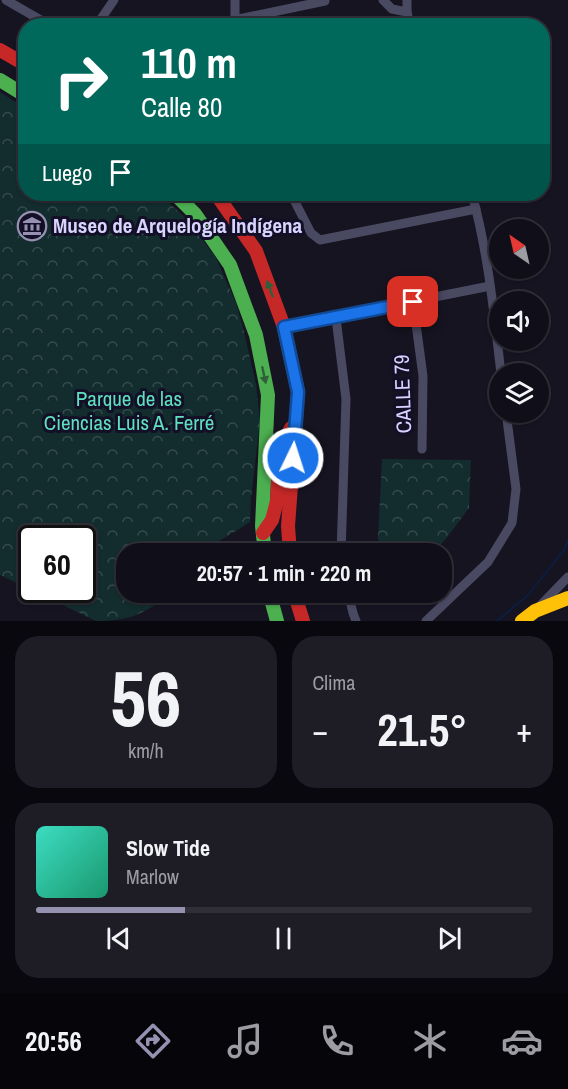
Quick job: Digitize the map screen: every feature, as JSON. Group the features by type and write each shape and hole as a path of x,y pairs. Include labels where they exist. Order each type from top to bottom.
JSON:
{"main road":[{"path":"0,50 18,60"},
{"path":"0,81 18,91"},
{"path":"182,201 195,214 230,265 256,335 268,395 262,526 264,543"},
{"path":"221,201 256,251 284,327 298,392 288,526 289,543"},
{"path":"263,533 272,520 277,501 282,447 296,412"},
{"path":"263,533 269,543"},
{"path":"522,621 535,611 568,598"},
{"path":"272,603 277,621"},
{"path":"297,603 303,621"}],"street":[{"path":"6,0 37,18"},
{"path":"102,18 114,0"},
{"path":"235,18 236,0"},
{"path":"383,0 392,9 407,12"},
{"path":"408,0 408,18"},
{"path":"256,18 326,1"},
{"path":"295,201 311,233 320,240 476,209"},
{"path":"474,201 490,286 500,363"},
{"path":"284,327 490,286"},
{"name":"CALLE 79","path":"413,302 423,376 422,449"},
{"path":"336,318 346,399 341,543"},
{"path":"426,621 488,562 512,523 516,489 507,423"},
{"path":"535,611 568,578"},
{"path":"351,603 356,621"}],"green space":[{"name":"Parque de las Ciencias Luis A. Ferré","path":"0,92 18,104 18,201 167,201 189,221 216,258 236,303 256,384 260,421 250,522 215,543 116,543 116,603 157,603 136,615 118,620 96,621 58,603 96,603 96,525 18,525 18,584 0,575"},
{"path":"382,459 471,460 469,508 442,543 379,543"}],"waterway":[{"path":"497,621 528,595 564,550 568,540"}],"traffic: fast":[{"path":"0,80 18,91"},
{"path":"182,201 195,214 230,265 256,335 268,395 262,526 264,543"},
{"path":"272,603 277,621"}],"traffic: slow":[{"path":"522,621 535,611 568,598"}],"traffic: jam":[{"path":"0,50 18,60"},
{"path":"221,201 256,251 284,327 298,392 288,526 289,543"},
{"path":"263,533 272,520 277,501 282,447 291,428"},
{"path":"297,603 303,621"}],"place":[{"name":"Museo de Arquelogía Indígena","path":"32,226"}],"route":[{"path":"293,458 298,392 284,327 413,302"}]}
